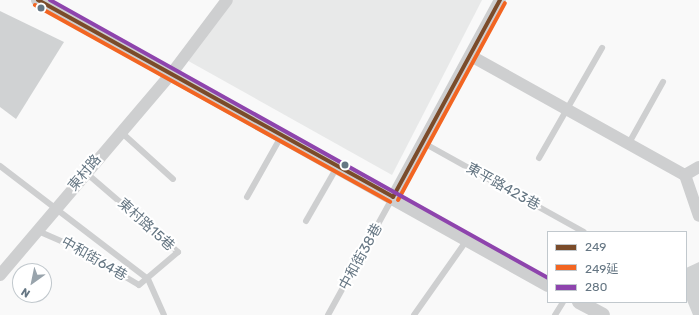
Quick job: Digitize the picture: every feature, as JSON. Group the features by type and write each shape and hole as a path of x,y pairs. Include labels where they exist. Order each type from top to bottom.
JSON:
{"street":[{"path":"38,0 283,134 547,284"},
{"name":"東村路","path":"0,275 56,207 172,73 226,0"},
{"path":"393,197 422,142 471,56 500,0"},
{"path":"471,56 567,108 684,175 699,216"},
{"path":"684,175 699,167"},
{"path":"582,303 598,309"}],"lane":[{"path":"539,158 602,48"},
{"path":"629,143 663,82"},
{"path":"120,132 174,179"},
{"path":"247,197 283,134"},
{"name":"東平路423巷","path":"422,142 582,231"},
{"name":"中和街64巷","path":"0,166 56,207 148,279 164,315"},
{"path":"306,221 338,166"},
{"name":"東村路15巷","path":"86,173 178,252 148,279"},
{"name":"中和街38巷","path":"328,315 393,197"},
{"name":"中和街64巷","path":"38,230 74,247 139,285 148,279"},
{"path":"414,315 467,240"},
{"path":"555,315 562,303"}],"shaded area":[{"path":"226,0 482,0 392,175 183,58"}],"building":[{"path":"0,11 64,42 16,119 0,107"},
{"path":"699,262 699,315 693,315 687,300 687,268"}],"transit line":[{"name":"249","path":"38,0 393,197"},
{"name":"280","path":"50,0 547,277"},
{"name":"249","path":"393,197 500,0"},
{"name":"249延","path":"398,200 505,3"},
{"name":"249延","path":"35,5 390,202"}]}
